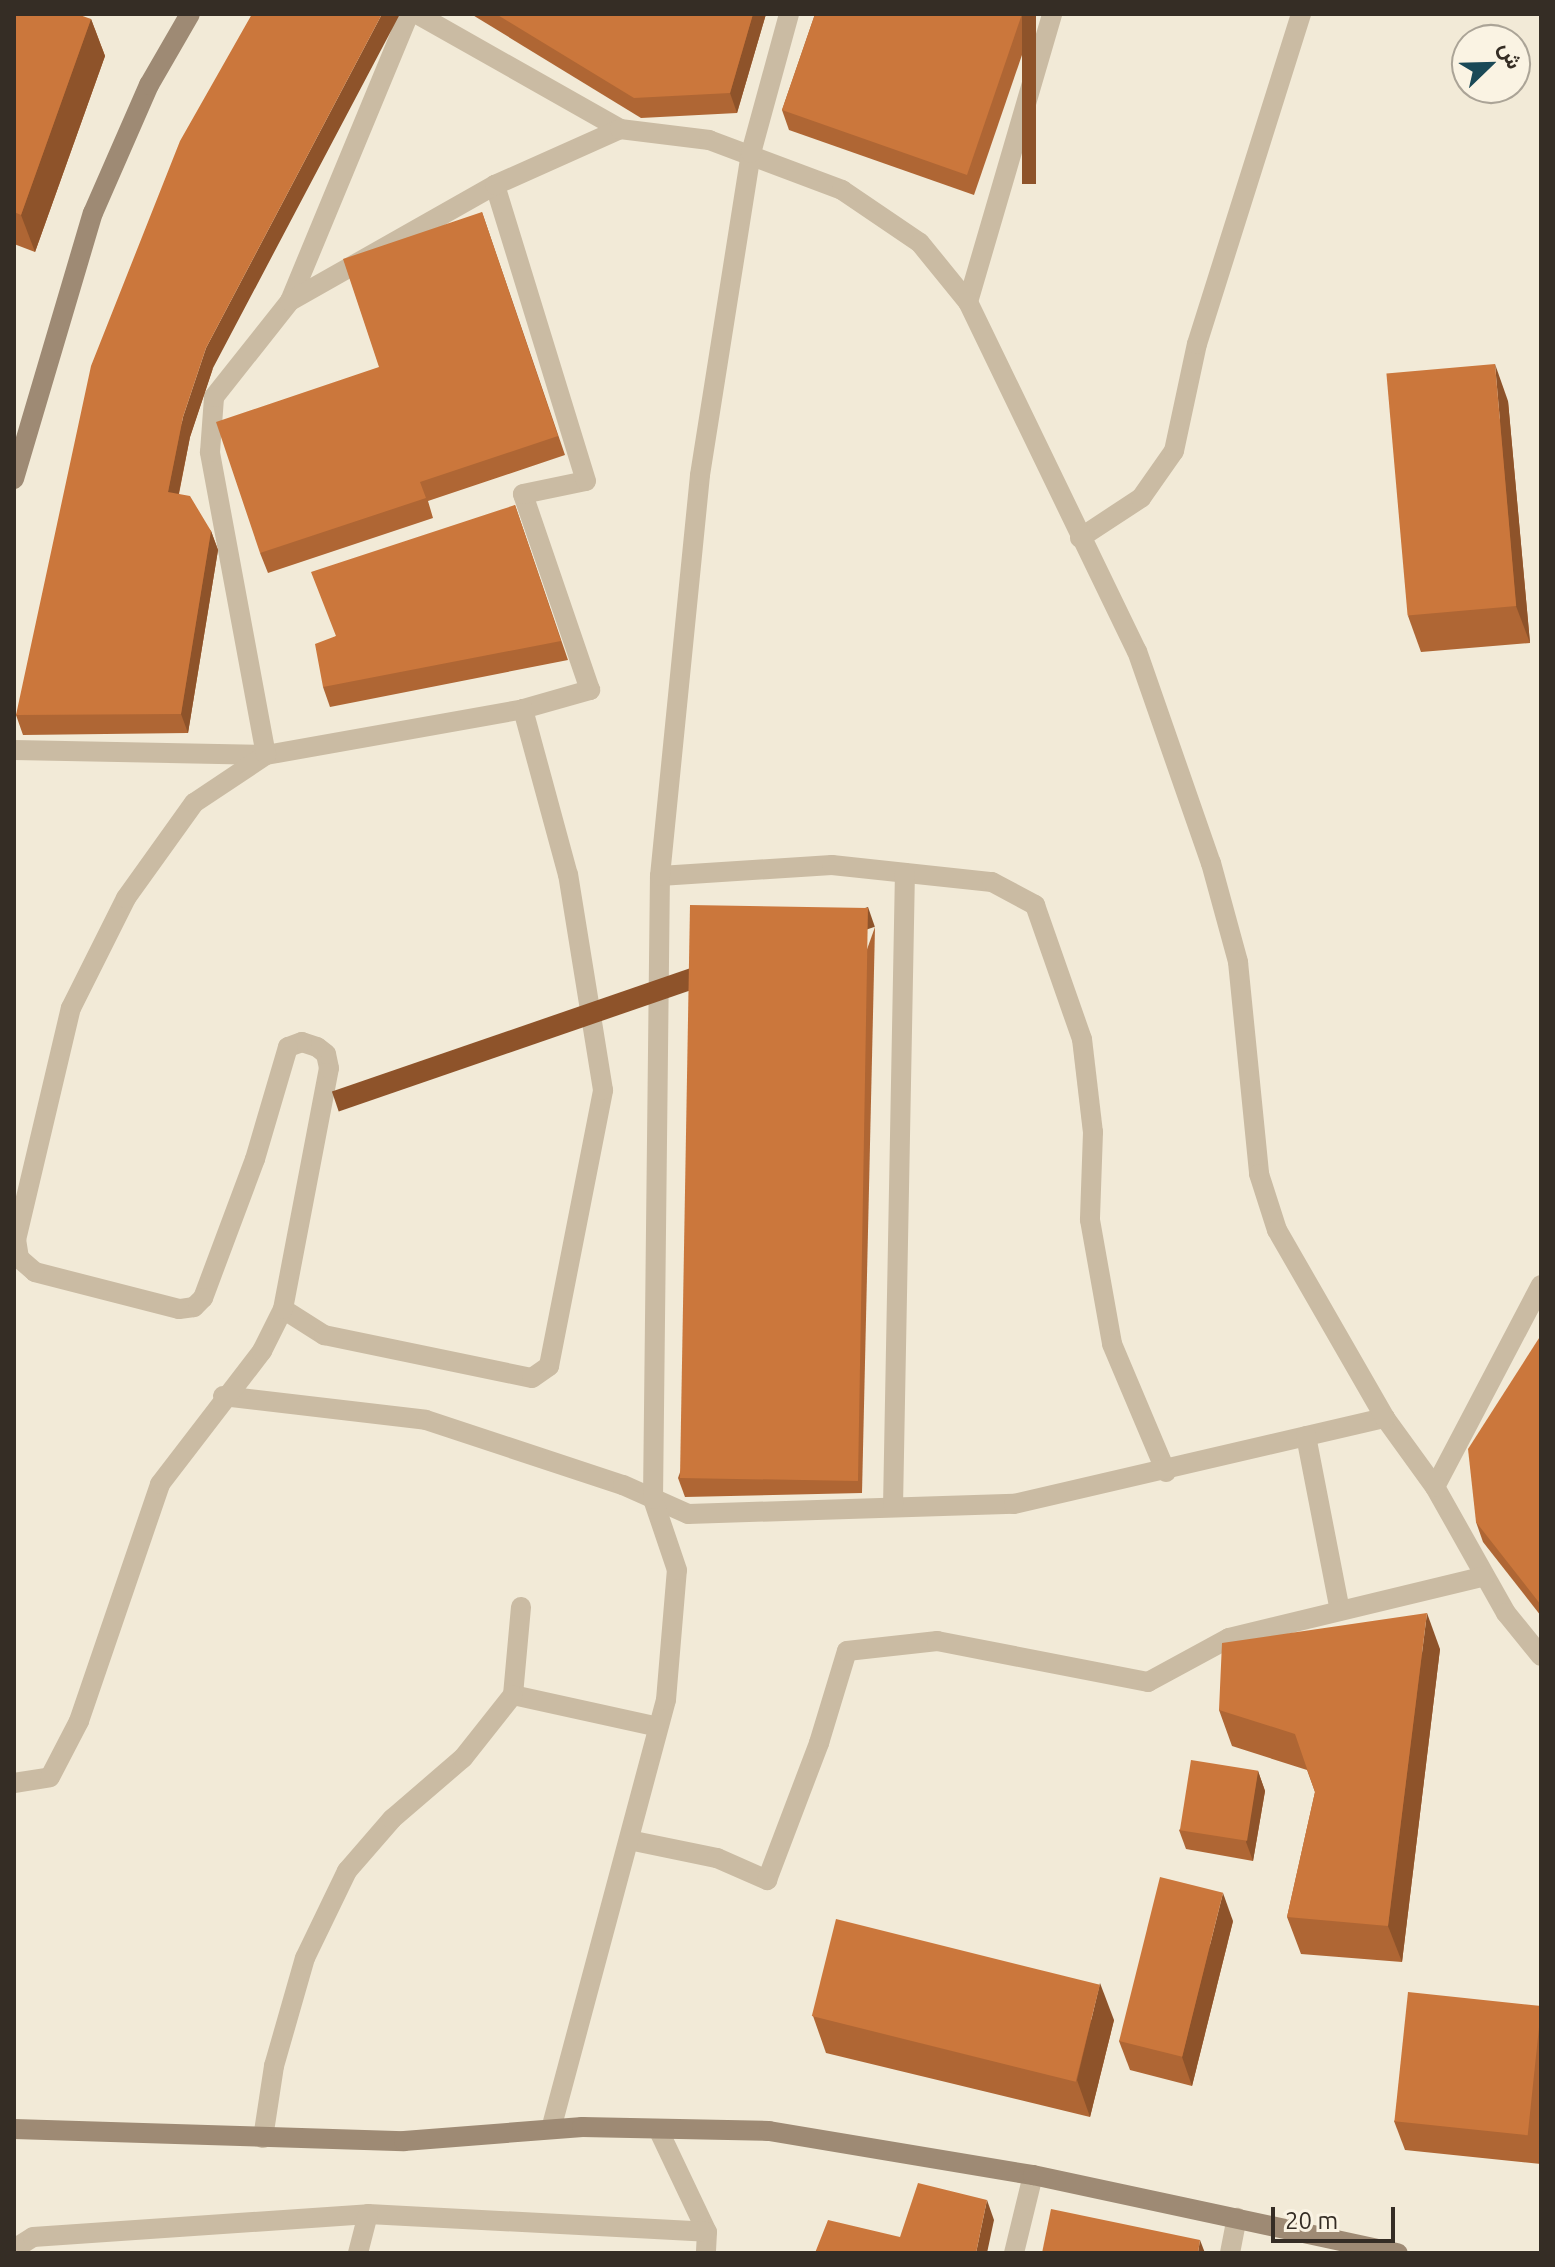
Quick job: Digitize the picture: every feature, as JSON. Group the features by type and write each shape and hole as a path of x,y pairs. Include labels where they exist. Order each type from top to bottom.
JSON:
{"street":[{"path":"14,479 93,213 149,85 190,14"},
{"path":"266,755 210,452 214,397 290,301 409,14"},
{"path":"417,14 620,129 709,140 751,153 842,190 920,243 968,302 1137,651 1211,863 1238,962 1259,1174 1277,1230 1385,1418 1435,1487 1485,1576 1541,1656"},
{"path":"551,2129 666,1700 677,1570 653,1499 660,876 700,475 751,153 789,14"},
{"path":"968,302 1052,14"},
{"path":"1080,538 1141,498 1174,451 1197,344 1301,14"},
{"path":"290,301 495,185 620,129"},
{"path":"14,750 266,755 523,709 590,690 523,494 586,481 495,185"},
{"path":"283,1309 324,1335 532,1378 549,1366 603,1090 568,875 523,709"},
{"path":"14,1783 50,1777 79,1721 160,1484 223,1396 262,1351 283,1309 329,1068 326,1054 302,1042 288,1047 282,1060 255,1159 203,1298 194,1307 179,1309 35,1272 19,1258 16,1240 71,1008 126,898 194,803 266,755"},
{"path":"660,876 832,865 992,882 1035,905 1082,1039 1093,1132 1090,1220 1112,1344 1166,1472"},
{"path":"893,1507 905,873"},
{"path":"1435,1487 1541,1285"},
{"path":"223,1396 426,1420 688,1514 1014,1504 1166,1472 1385,1418"},
{"path":"1306,1436 1340,1611"},
{"path":"629,1840 717,1858 767,1880 819,1743 847,1651 937,1641 1148,1682 1229,1638 1485,1576"},
{"path":"263,2138 274,2066 305,1958 347,1871 392,1819 463,1758 513,1695 521,1607"},
{"path":"513,1695 658,1727"},
{"path":"14,2129 404,2141 551,2129 769,2131 1033,2175 1398,2253"},
{"path":"14,2249 33,2237 368,2214 706,2243 658,2129"},
{"path":"1014,2253 1033,2175"},
{"path":"358,2253 368,2214"},
{"path":"1230,2253 1237,2218"}],"building":[{"path":"14,14 77,14 91,19 21,215 14,212"},
{"path":"252,14 382,14 206,348 183,417 168,492 190,496 211,531 181,714 16,715 91,366 180,141"},
{"path":"496,14 753,14 730,93 634,98"},
{"path":"815,14 1022,14 967,175 782,110"},
{"path":"482,212 558,436 420,482 426,498 260,553 216,422 379,367 343,259"},
{"path":"1495,364 1516,606 1408,616 1386,373"},
{"path":"515,505 561,641 323,687 315,644 336,636 311,572"},
{"path":"690,905 868,908 858,1481 680,1478"},
{"path":"1541,1335 1541,1605 1476,1522 1468,1449"},
{"path":"1427,1613 1388,1926 1287,1917 1315,1792 1295,1734 1219,1710 1222,1643"},
{"path":"1191,1760 1258,1771 1247,1841 1180,1830"},
{"path":"1160,1877 1223,1893 1182,2057 1119,2041"},
{"path":"836,1919 1100,1985 1076,2082 812,2016"},
{"path":"1408,1992 1541,2006 1528,2135 1394,2121"},
{"path":"918,2183 987,2200 976,2253 815,2253 828,2220 900,2237"},
{"path":"1051,2209 1200,2240 1198,2253 1042,2253"}]}
